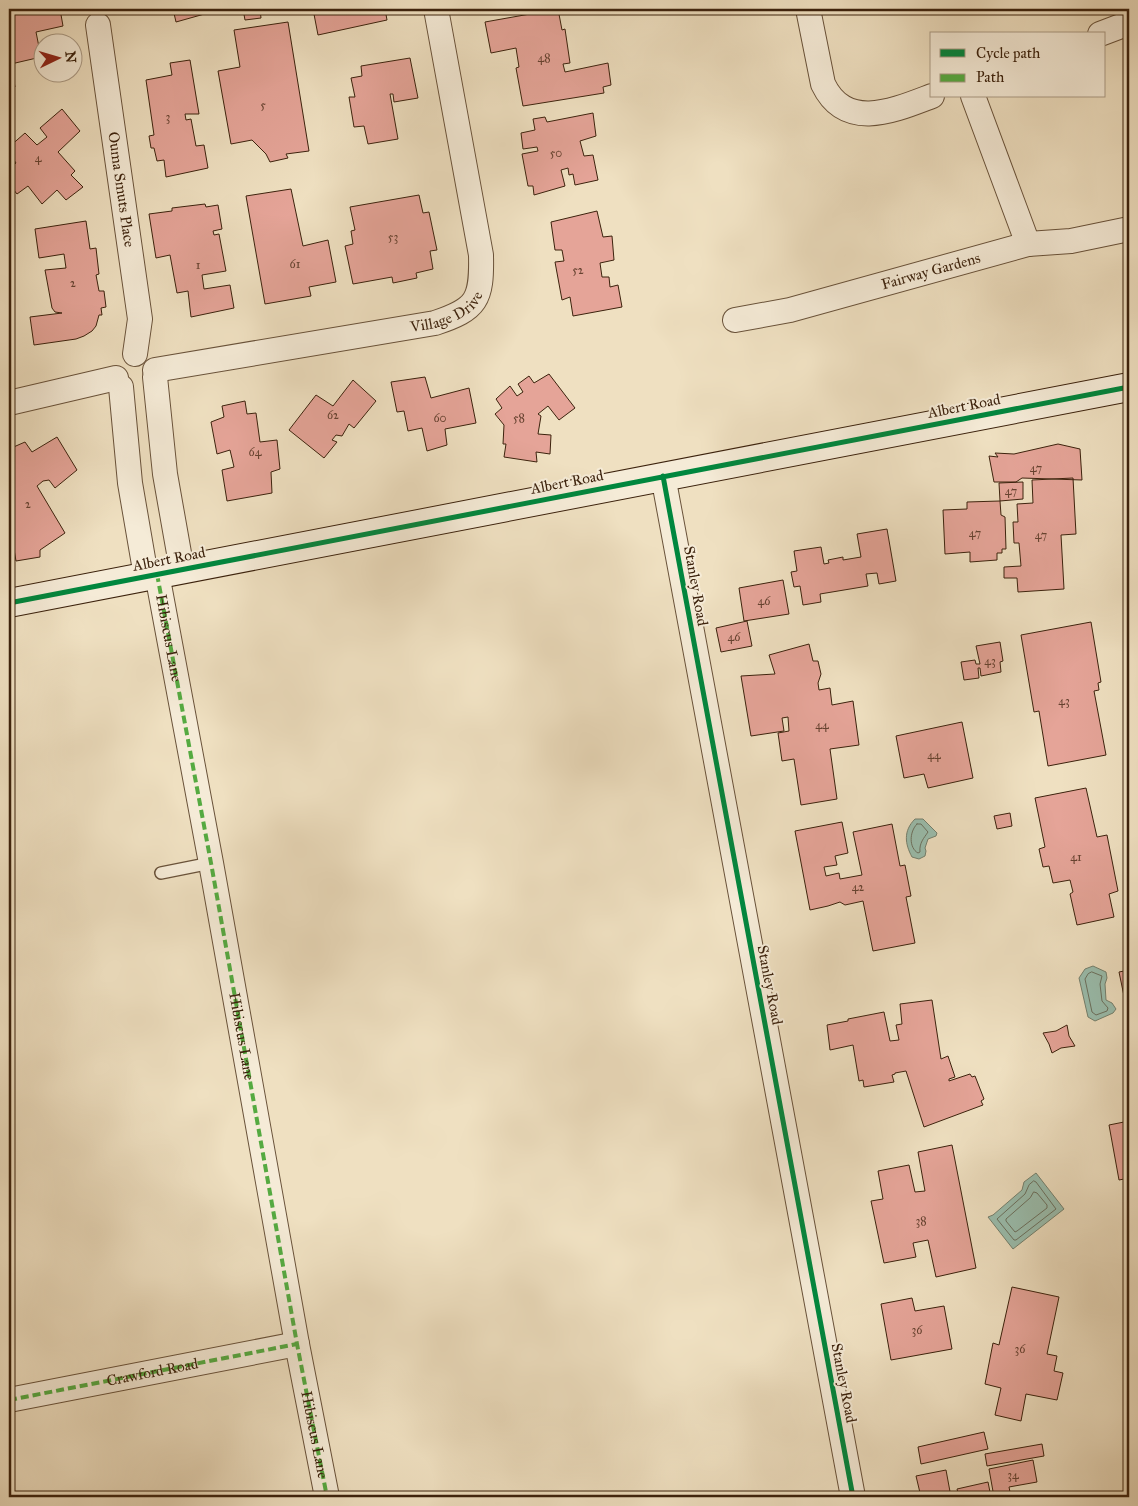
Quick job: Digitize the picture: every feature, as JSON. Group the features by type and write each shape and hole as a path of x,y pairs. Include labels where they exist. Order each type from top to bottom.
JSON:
{"street":[{"name":"Village Drive","path":"155,373 435,323 454,317 473,304 479,291 482,272 481,256 436,9"},
{"path":"808,9 824,84 828,94 835,102 850,112 880,114 930,97"},
{"path":"1105,32 1129,23"},
{"name":"Ouma Smuts Place","path":"98,25 140,319 135,354"},
{"path":"974,98 1028,244"},
{"name":"Fairway Gardens","path":"735,320 790,310 1028,244 1071,241 1129,229"},
{"path":"135,354 143,355 150,360 155,373 165,474 162,573 130,483 116,369 120,361 126,356 135,354"},
{"path":"119,382 128,392 137,394 145,391 151,385 155,373"},
{"path":"9,403 119,382"},
{"name":"Albert Road","path":"9,603 1129,387"},
{"name":"Stanley Road","path":"663,476 853,1497"},
{"name":"Hibiscus Lane","path":"162,573 296,1344 327,1497"},
{"name":"Crawford Road","path":"9,1400 296,1344"}],"lane":[{"path":"161,873 211,863"}],"water":[{"path":"915,819 923,819 937,833 936,836 928,839 925,856 919,859 912,857 906,838 908,828"},
{"path":"1093,966 1106,972 1106,1000 1112,1003 1116,1009 1113,1013 1095,1021 1088,1017 1079,978 1085,969"},
{"path":"1036,1173 1064,1209 1013,1249 988,1217 993,1215 1022,1190 1024,1182"}],"building":[{"path":"9,9 60,9 63,26 32,32 32,59 11,64 15,87 9,89"},
{"path":"173,9 207,9 208,13 176,22"},
{"path":"243,9 260,9 261,18 245,20"},
{"path":"313,9 385,9 387,20 318,35"},
{"path":"558,9 562,30 565,29 570,63 563,64 565,72 608,63 611,85 603,87 604,93 523,106 516,68 519,67 516,48 491,53 485,22"},
{"path":"288,22 309,151 286,154 288,158 270,162 266,154 252,140 231,144 218,71 240,67 234,30"},
{"path":"410,58 418,98 394,102 393,94 390,94 398,139 368,144 364,126 354,127 349,97 355,97 351,78 362,76 361,66"},
{"path":"190,60 199,114 185,114 186,120 191,119 196,146 204,145 208,168 166,177 164,160 157,161 154,148 151,148 149,136 154,135 146,80 172,75 170,63"},
{"path":"62,109 80,131 58,152 75,171 71,175 83,187 66,200 57,190 42,204 28,186 17,194 9,184 9,169 16,163 9,153 9,147 25,133 37,145 47,137 40,128"},
{"path":"593,113 596,136 580,141 584,156 593,155 598,180 575,185 573,174 569,175 568,168 561,170 565,186 534,195 533,186 528,186 522,154 538,151 537,147 523,149 521,133 535,130 533,119 545,117 547,122"},
{"path":"291,189 303,246 328,240 336,282 309,287 311,296 265,304 246,196"},
{"path":"419,195 423,213 429,212 437,250 430,251 433,269 416,273 417,278 393,283 392,277 353,284 345,246 353,244 351,231 355,230 350,207"},
{"path":"205,204 206,207 218,205 222,229 213,231 214,235 219,234 226,271 202,275 204,289 230,285 234,308 191,317 188,291 177,293 170,255 156,258 149,214 172,211 172,208"},
{"path":"597,211 603,237 612,236 614,260 600,263 602,277 609,277 610,287 618,285 622,307 573,316 570,297 562,300 555,262 564,261 562,250 555,250 551,222"},
{"path":"86,221 90,249 96,248 99,274 96,275 99,291 104,291 106,307 101,308 102,315 99,315 96,326 84,336 76,339 34,345 30,317 62,313 55,312 52,308 45,270 66,268 64,254 39,258 35,229"},
{"path":"549,374 575,408 559,420 548,406 538,414 541,416 538,434 551,435 550,454 536,452 537,462 504,457 506,444 503,444 504,425 495,414 502,408 496,399 510,386 517,396 523,392 518,384 529,376 534,383"},
{"path":"425,377 431,398 469,388 476,423 445,429 447,445 427,451 422,428 408,431 404,411 397,412 391,382"},
{"path":"353,380 376,401 354,428 349,424 342,436 336,435 332,440 337,442 324,458 289,430 316,395 333,406"},
{"path":"245,401 247,414 256,413 260,442 277,440 280,469 271,472 272,493 227,501 222,470 234,467 230,450 217,454 211,422 224,417 222,406"},
{"path":"57,437 77,470 55,488 49,480 43,481 37,486 65,533 40,550 40,557 16,561 9,520 9,449 25,442 32,452"},
{"path":"1058,444 1080,449 1082,480 1022,478 1016,482 994,482 989,456 998,457 995,453 1014,454"},
{"path":"1073,478 1076,534 1061,535 1064,589 1018,592 1017,578 1004,578 1004,567 1021,566 1019,543 1014,543 1013,522 1018,522 1017,504 1033,503 1032,480"},
{"path":"1023,482 1023,499 1000,501 999,483"},
{"path":"1000,501 1001,515 1005,517 1006,549 1002,549 1002,553 997,553 997,560 970,562 970,552 945,554 943,510 967,509 967,502"},
{"path":"887,529 896,581 879,584 877,573 866,574 868,586 820,594 821,602 803,605 800,586 794,587 791,572 797,571 794,551 821,547 824,564 829,563 828,560 843,557 843,560 861,557 857,534"},
{"path":"783,580 789,614 744,621 739,588"},
{"path":"747,621 752,646 721,652 716,628"},
{"path":"1091,622 1101,682 1098,683 1099,690 1094,691 1106,755 1048,766 1039,711 1034,712 1021,635"},
{"path":"1000,642 1003,661 1000,662 1001,672 981,676 980,668 978,668 979,678 964,680 961,662 975,660 976,664 980,664 976,646"},
{"path":"809,644 813,661 818,661 821,674 818,683 819,690 830,688 832,705 853,701 859,745 830,749 837,799 801,805 794,759 782,761 778,733 789,731 788,717 782,718 784,731 751,736 741,676 775,674 769,655"},
{"path":"962,722 973,778 928,788 924,774 904,778 896,736"},
{"path":"1086,788 1097,837 1107,835 1118,891 1109,894 1114,917 1077,925 1070,894 1073,892 1070,880 1053,883 1049,866 1043,867 1039,849 1045,847 1035,798"},
{"path":"1010,813 1012,826 997,829 994,816"},
{"path":"842,822 848,853 835,856 837,865 824,867 826,876 839,873 840,879 862,875 853,832 892,824 900,866 905,865 911,896 906,897 915,943 873,951 863,901 845,905 840,902 810,910 795,831"},
{"path":"1129,970 1129,995 1124,996 1119,972"},
{"path":"932,1000 941,1059 948,1056 955,1077 949,1079 949,1081 970,1074 972,1077 975,1076 984,1099 981,1101 983,1105 924,1127 906,1071 892,1075 894,1082 864,1087 863,1080 859,1081 853,1045 830,1050 827,1025 884,1012 890,1041 899,1040 896,1025 902,1024 900,1004"},
{"path":"1067,1025 1069,1036 1075,1046 1061,1048 1052,1053 1043,1033 1056,1031"},
{"path":"1129,1121 1129,1178 1119,1180 1109,1125"},
{"path":"952,1145 976,1268 936,1277 928,1240 913,1243 916,1257 884,1263 871,1201 883,1199 878,1171 909,1165 915,1192 925,1191 918,1152"},
{"path":"1129,1266 1129,1286 1125,1267"},
{"path":"1012,1287 1059,1297 1047,1354 1057,1356 1054,1371 1063,1373 1057,1400 1026,1394 1021,1421 995,1415 1001,1388 985,1384 993,1343 999,1345"},
{"path":"912,1298 915,1311 944,1306 952,1349 891,1360 881,1304"},
{"path":"984,1432 988,1449 921,1464 918,1447"},
{"path":"1042,1444 1044,1456 987,1466 985,1454"},
{"path":"1033,1460 1037,1482 1009,1487 1011,1497 994,1497 989,1469"},
{"path":"946,1470 951,1497 921,1497 916,1476"},
{"path":"988,1482 991,1497 959,1497 957,1489"}],"marked path":[{"path":"157,574 297,1344 327,1497"},
{"path":"9,1400 297,1344"}],"cycle path":[{"path":"9,603 1129,387"},
{"path":"663,476 853,1497"}]}
